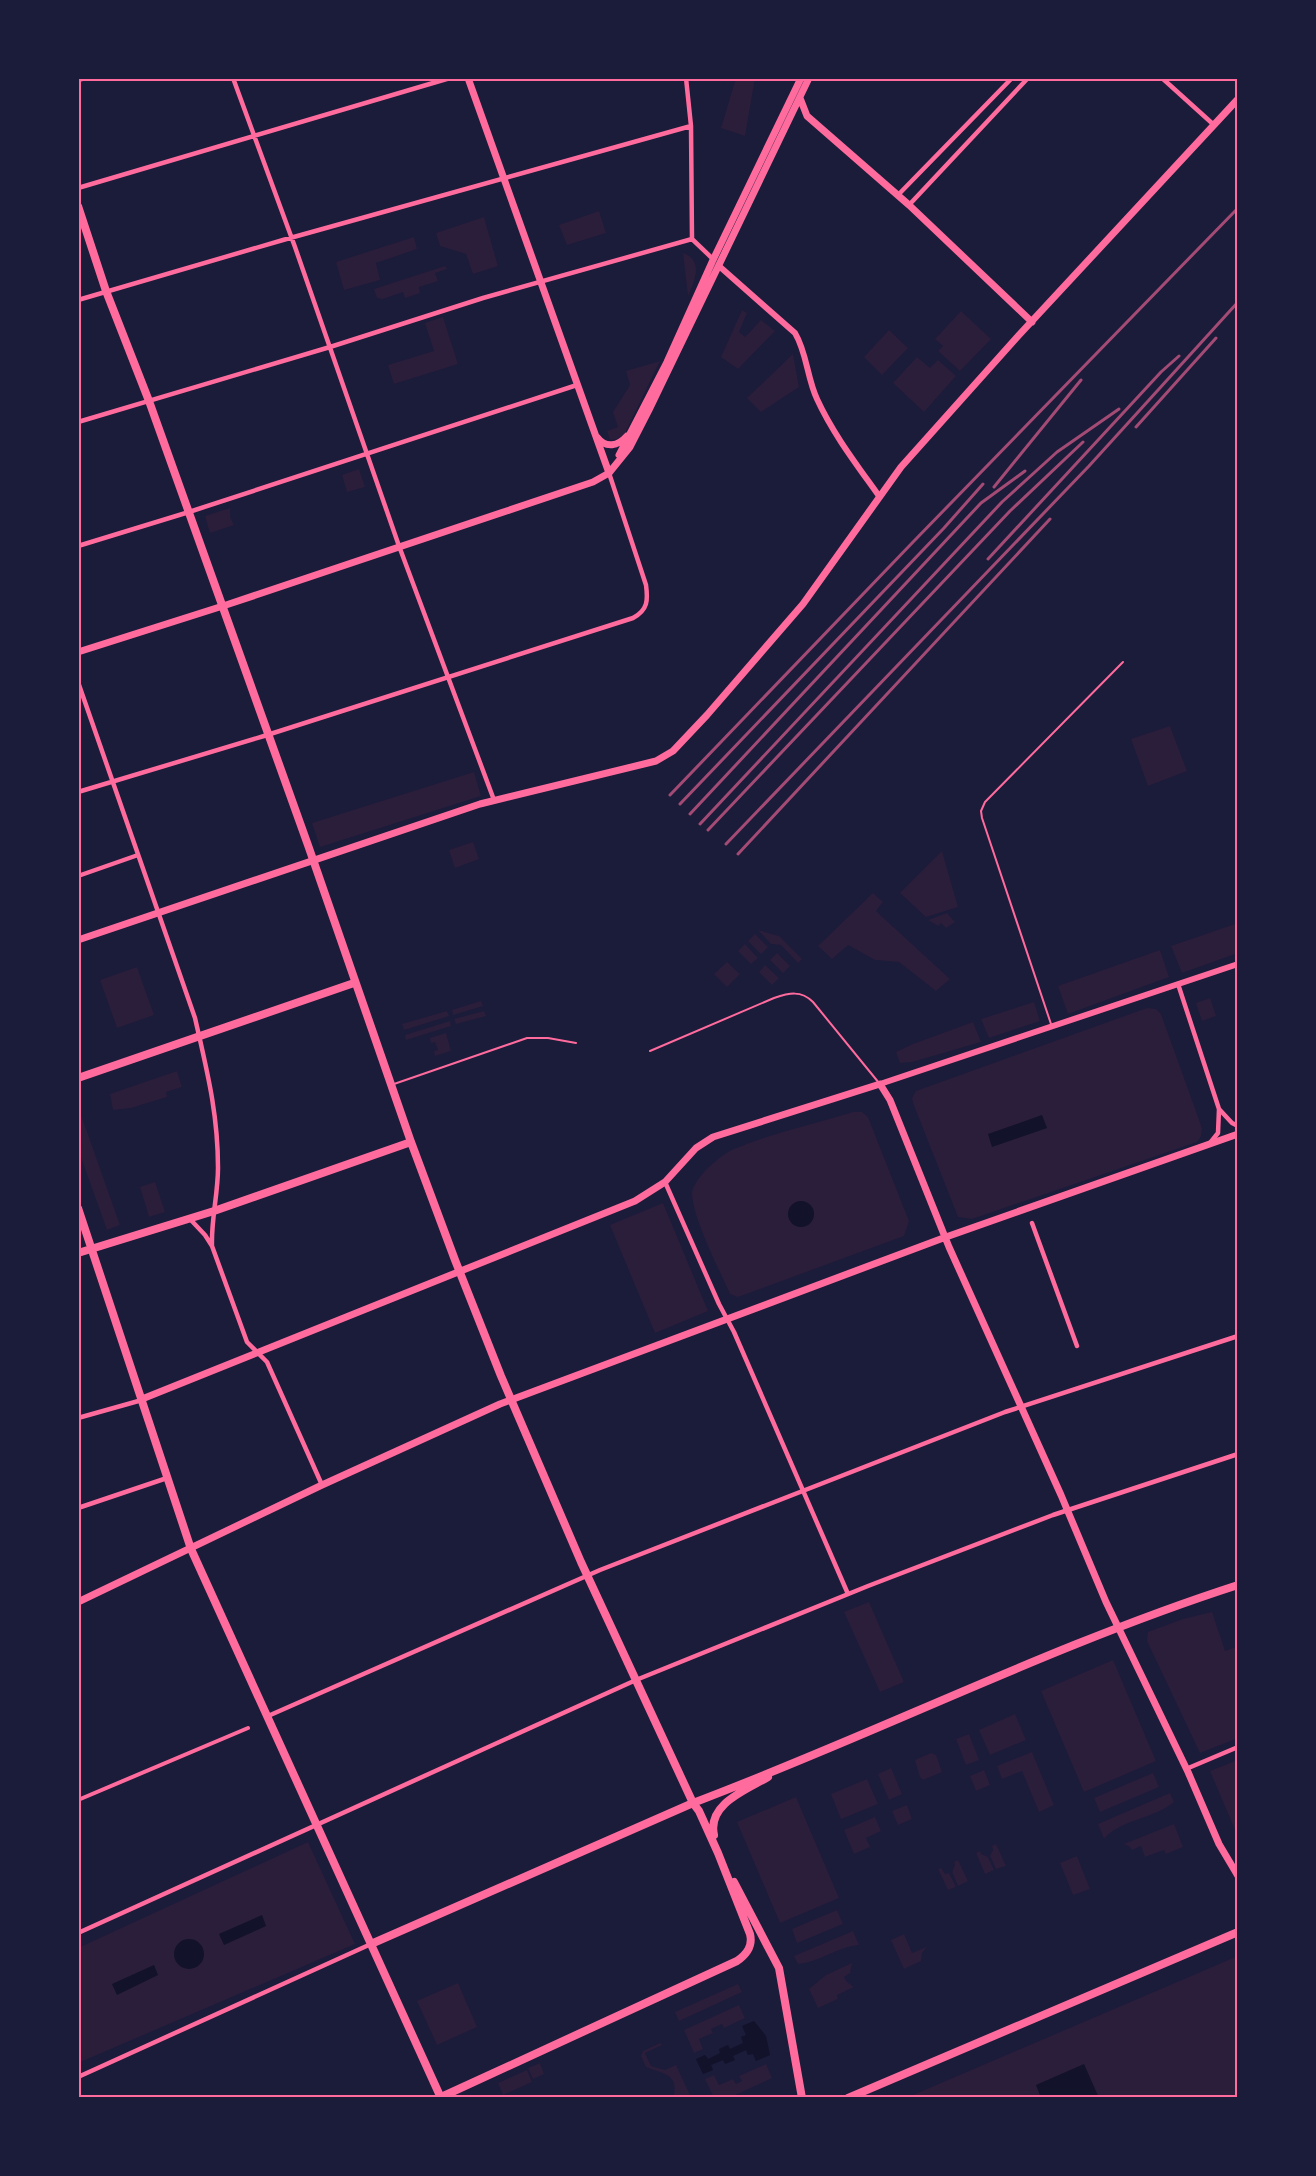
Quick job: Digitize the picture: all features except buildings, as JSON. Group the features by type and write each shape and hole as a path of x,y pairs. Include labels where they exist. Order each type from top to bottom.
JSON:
{"main road":[{"path":"468,78 609,473"},
{"path":"78,652 221,607 592,482 609,473 630,447 650,410 797,87 799,78"},
{"path":"609,473 809,78"},
{"path":"797,87 807,116 909,205 1032,322"},
{"path":"78,940 494,800 656,761 673,751 708,715 803,604 901,467 1238,99"},
{"path":"787,122 798,114 807,116"},
{"path":"78,206 106,291 149,401 313,860 354,983 460,1273 588,1575 718,1853 750,1934 751,1944 745,1955 737,1961 440,2098 318,1824 191,1549 78,1208"},
{"path":"591,426 599,440 609,445 622,442 631,432"},
{"path":"78,1078 354,983"},
{"path":"142,1400 635,1202 665,1182 696,1148 713,1137 880,1084 890,1100 946,1238 1118,1627 1219,1844 1238,1876"},
{"path":"78,1602 322,1485 512,1400 946,1238 1238,1134"},
{"path":"78,1253 214,1211 411,1142"},
{"path":"371,1944 693,1803 1118,1627 1238,1585"},
{"path":"788,1765 723,1804 715,1816 712,1827 718,1853 779,1968 802,2098"},
{"path":"848,2098 1238,1932"}],"street":[{"path":"78,80 85,78"},
{"path":"233,78 399,546 494,800"},
{"path":"78,188 450,78"},
{"path":"686,78 691,126 692,239 795,333 802,346 811,384 823,410 879,496"},
{"path":"898,195 1012,78"},
{"path":"909,205 1028,78"},
{"path":"1162,78 1214,125"},
{"path":"78,300 691,126"},
{"path":"78,422 540,282 692,239"},
{"path":"78,546 577,385"},
{"path":"78,792 268,735 640,615 647,603 646,585 609,473"},
{"path":"78,682 200,1036 216,1117 218,1171 212,1246"},
{"path":"78,876 138,855"},
{"path":"880,1084 1238,964"},
{"path":"1178,984 1220,1109 1218,1133 1207,1146"},
{"path":"1220,1109 1238,1126"},
{"path":"665,1182 734,1332 848,1594"},
{"path":"189,1218 201,1229 212,1246 247,1342 267,1362 322,1485"},
{"path":"1032,1223 1077,1346"},
{"path":"268,1716 588,1575 1021,1407 1238,1336"},
{"path":"78,1418 142,1400"},
{"path":"78,1933 636,1680 848,1594 1067,1510 1238,1454"},
{"path":"78,1508 167,1478"},
{"path":"78,1800 248,1728"},
{"path":"1186,1769 1238,1747"},
{"path":"78,2077 371,1944"}],"lane":[{"path":"1052,1026 981,811 985,802 1124,662"},
{"path":"650,1051 774,999 789,994 802,994 813,1002 880,1084"},
{"path":"391,1084 527,1038 548,1038 576,1043"}],"shaded area":[{"path":"736,78 755,78 745,136 721,128"},
{"path":"599,211 606,233 567,245 559,225"},
{"path":"484,217 498,266 473,274 466,254 440,246 436,233"},
{"path":"414,237 417,249 376,263 380,280 344,290 336,262"},
{"path":"683,253 690,256 696,266 695,278 688,296"},
{"path":"445,266 447,269 435,273 438,281 419,287 420,293 405,298 403,292 383,299 377,298 374,289"},
{"path":"742,310 747,313 739,332 745,337 761,320 775,331 738,369 721,357"},
{"path":"961,311 991,339 960,371 938,351 943,346 935,339"},
{"path":"443,317 458,364 394,384 388,365 434,351 425,323"},
{"path":"889,330 908,348 882,375 864,357"},
{"path":"793,354 799,387 761,412 747,398"},
{"path":"917,357 930,368 938,360 956,376 924,412 893,383"},
{"path":"660,361 624,435 610,440 607,431 618,427 613,412 630,385 626,371"},
{"path":"359,469 365,487 347,492 342,475"},
{"path":"230,508 230,517 234,525 210,533 205,516"},
{"path":"1170,726 1187,771 1148,786 1131,739"},
{"path":"474,772 481,796 320,847 312,823"},
{"path":"473,842 479,859 455,868 449,850"},
{"path":"942,851 958,907 926,917 900,893"},
{"path":"873,893 883,902 876,911 950,979 936,991 899,962 875,960 848,945 832,959 818,946"},
{"path":"947,913 955,922 946,928 941,923 938,926 928,920"},
{"path":"1238,923 1238,953 1182,973 1171,946"},
{"path":"758,930 779,936 802,959 798,963 781,945 771,944"},
{"path":"755,934 768,947 761,954 748,941"},
{"path":"745,944 758,958 751,964 738,951"},
{"path":"1160,950 1169,977 1068,1014 1058,986"},
{"path":"777,953 790,966 783,973 770,960"},
{"path":"727,962 740,974 727,987 714,974"},
{"path":"765,965 779,978 772,985 759,972"},
{"path":"137,967 154,1015 117,1028 100,980"},
{"path":"1210,998 1216,1016 1202,1021 1196,1003"},
{"path":"481,1001 483,1006 453,1015 452,1010"},
{"path":"1034,1002 1040,1021 989,1038 981,1019"},
{"path":"1147,1008 1156,1009 1161,1014 1202,1128 1197,1142 972,1219 958,1217 913,1103 912,1098 916,1091"},
{"path":"447,1011 449,1016 404,1030 402,1024"},
{"path":"484,1011 486,1016 456,1024 454,1019"},
{"path":"450,1021 451,1026 406,1040 405,1035"},
{"path":"973,1022 981,1042 912,1062 900,1063 896,1052"},
{"path":"446,1033 451,1051 435,1056 434,1051 438,1050 435,1042 431,1043 430,1038"},
{"path":"177,1071 182,1087 166,1092 167,1097 131,1108 113,1110 110,1094"},
{"path":"80,1112 120,1225 107,1230 78,1149 78,1113"},
{"path":"853,1112 862,1112 868,1117 909,1221 904,1236 738,1297 730,1294 697,1218 692,1195 696,1182 714,1162 734,1149"},
{"path":"1042,1115 1047,1128 992,1147 988,1134"},
{"path":"155,1182 165,1212 149,1217 140,1187"},
{"path":"801,1201 810,1205 814,1214 810,1223 801,1227 792,1223 788,1214 792,1205"},
{"path":"663,1203 708,1311 655,1333 610,1225"},
{"path":"869,1602 904,1682 880,1692 844,1612"},
{"path":"1212,1612 1225,1651 1236,1647 1238,1651 1238,1738 1200,1753 1147,1641 1148,1632 1183,1619"},
{"path":"1113,1660 1156,1761 1084,1792 1041,1691"},
{"path":"1015,1714 1026,1740 990,1755 979,1730"},
{"path":"969,1734 979,1760 966,1765 956,1739"},
{"path":"1032,1752 1054,1805 1039,1812 1022,1771 1002,1779 997,1766"},
{"path":"931,1753 936,1755 942,1772 923,1780 915,1761"},
{"path":"1238,1760 1238,1837 1210,1771"},
{"path":"891,1768 902,1794 889,1800 878,1774"},
{"path":"984,1770 990,1785 976,1791 970,1776"},
{"path":"1153,1773 1159,1787 1100,1812 1094,1798"},
{"path":"867,1779 878,1804 841,1819 831,1794"},
{"path":"1170,1793 1174,1802 1166,1808 1119,1827 1104,1839 1098,1824"},
{"path":"796,1797 839,1898 780,1923 737,1822"},
{"path":"907,1805 912,1819 898,1825 892,1811"},
{"path":"875,1817 881,1831 866,1838 870,1847 854,1854 844,1830"},
{"path":"1174,1824 1183,1847 1166,1854 1164,1850 1145,1857 1141,1846 1132,1850 1124,1844"},
{"path":"308,1842 355,1944 78,2063 78,1948"},
{"path":"996,1844 1006,1866 996,1869 990,1856 992,1846"},
{"path":"980,1851 988,1857 994,1870 985,1874 976,1853"},
{"path":"1077,1856 1090,1889 1073,1895 1060,1863"},
{"path":"958,1860 968,1881 958,1886 952,1872 954,1862"},
{"path":"941,1868 945,1874 949,1873 956,1887 948,1890 938,1869"},
{"path":"837,1910 843,1924 797,1943 792,1929"},
{"path":"262,1915 266,1926 224,1945 219,1934"},
{"path":"853,1931 859,1945 798,1964 794,1956"},
{"path":"904,1934 912,1953 927,1947 922,1953 921,1961 904,1969 891,1940"},
{"path":"189,1939 200,1943 204,1954 200,1965 189,1969 178,1965 174,1954 178,1943"},
{"path":"1238,1956 1238,2098 906,2098"},
{"path":"852,1963 850,1973 844,1977 854,1987 837,1995 838,1999 818,2008 809,1989 826,1975"},
{"path":"154,1965 158,1975 117,1995 112,1984"},
{"path":"458,1983 477,2027 437,2045 417,2001"},
{"path":"738,1984 742,1992 679,2021 675,2012"},
{"path":"739,2005 745,2018 724,2028 722,2024 711,2029 713,2033 699,2039 703,2049 694,2053 684,2030"},
{"path":"754,2021 766,2036 770,2055 756,2061 753,2054 748,2055 746,2050 733,2056 735,2060 725,2064 723,2060 711,2065 713,2070 703,2074 696,2059 705,2055 708,2059 720,2053 719,2049 728,2045 730,2049 743,2043 741,2037 746,2035 742,2026"},
{"path":"660,2043 662,2045 645,2053 651,2066 665,2070 676,2065 690,2095 673,2098 675,2090 672,2079 646,2067 641,2056 643,2051"},
{"path":"540,2063 544,2074 533,2079 528,2068"},
{"path":"766,2064 772,2078 729,2098 714,2098 705,2079 714,2075 719,2085 733,2079 736,2084 742,2081 739,2076"},
{"path":"1084,2064 1099,2098 1041,2098 1036,2085"},
{"path":"527,2070 532,2082 503,2095 498,2083"}],"railway":[{"path":"670,795 1238,208"},
{"path":"726,844 1089,466 1238,302"},
{"path":"1136,427 1216,338"},
{"path":"988,559 1161,372 1179,356"},
{"path":"994,487 1081,380"},
{"path":"700,824 1002,502 1057,452 1119,409"},
{"path":"708,830 1010,511 1083,442"},
{"path":"690,814 981,503 1025,471"},
{"path":"680,804 944,528 983,484"},
{"path":"738,854 1050,519"}]}
